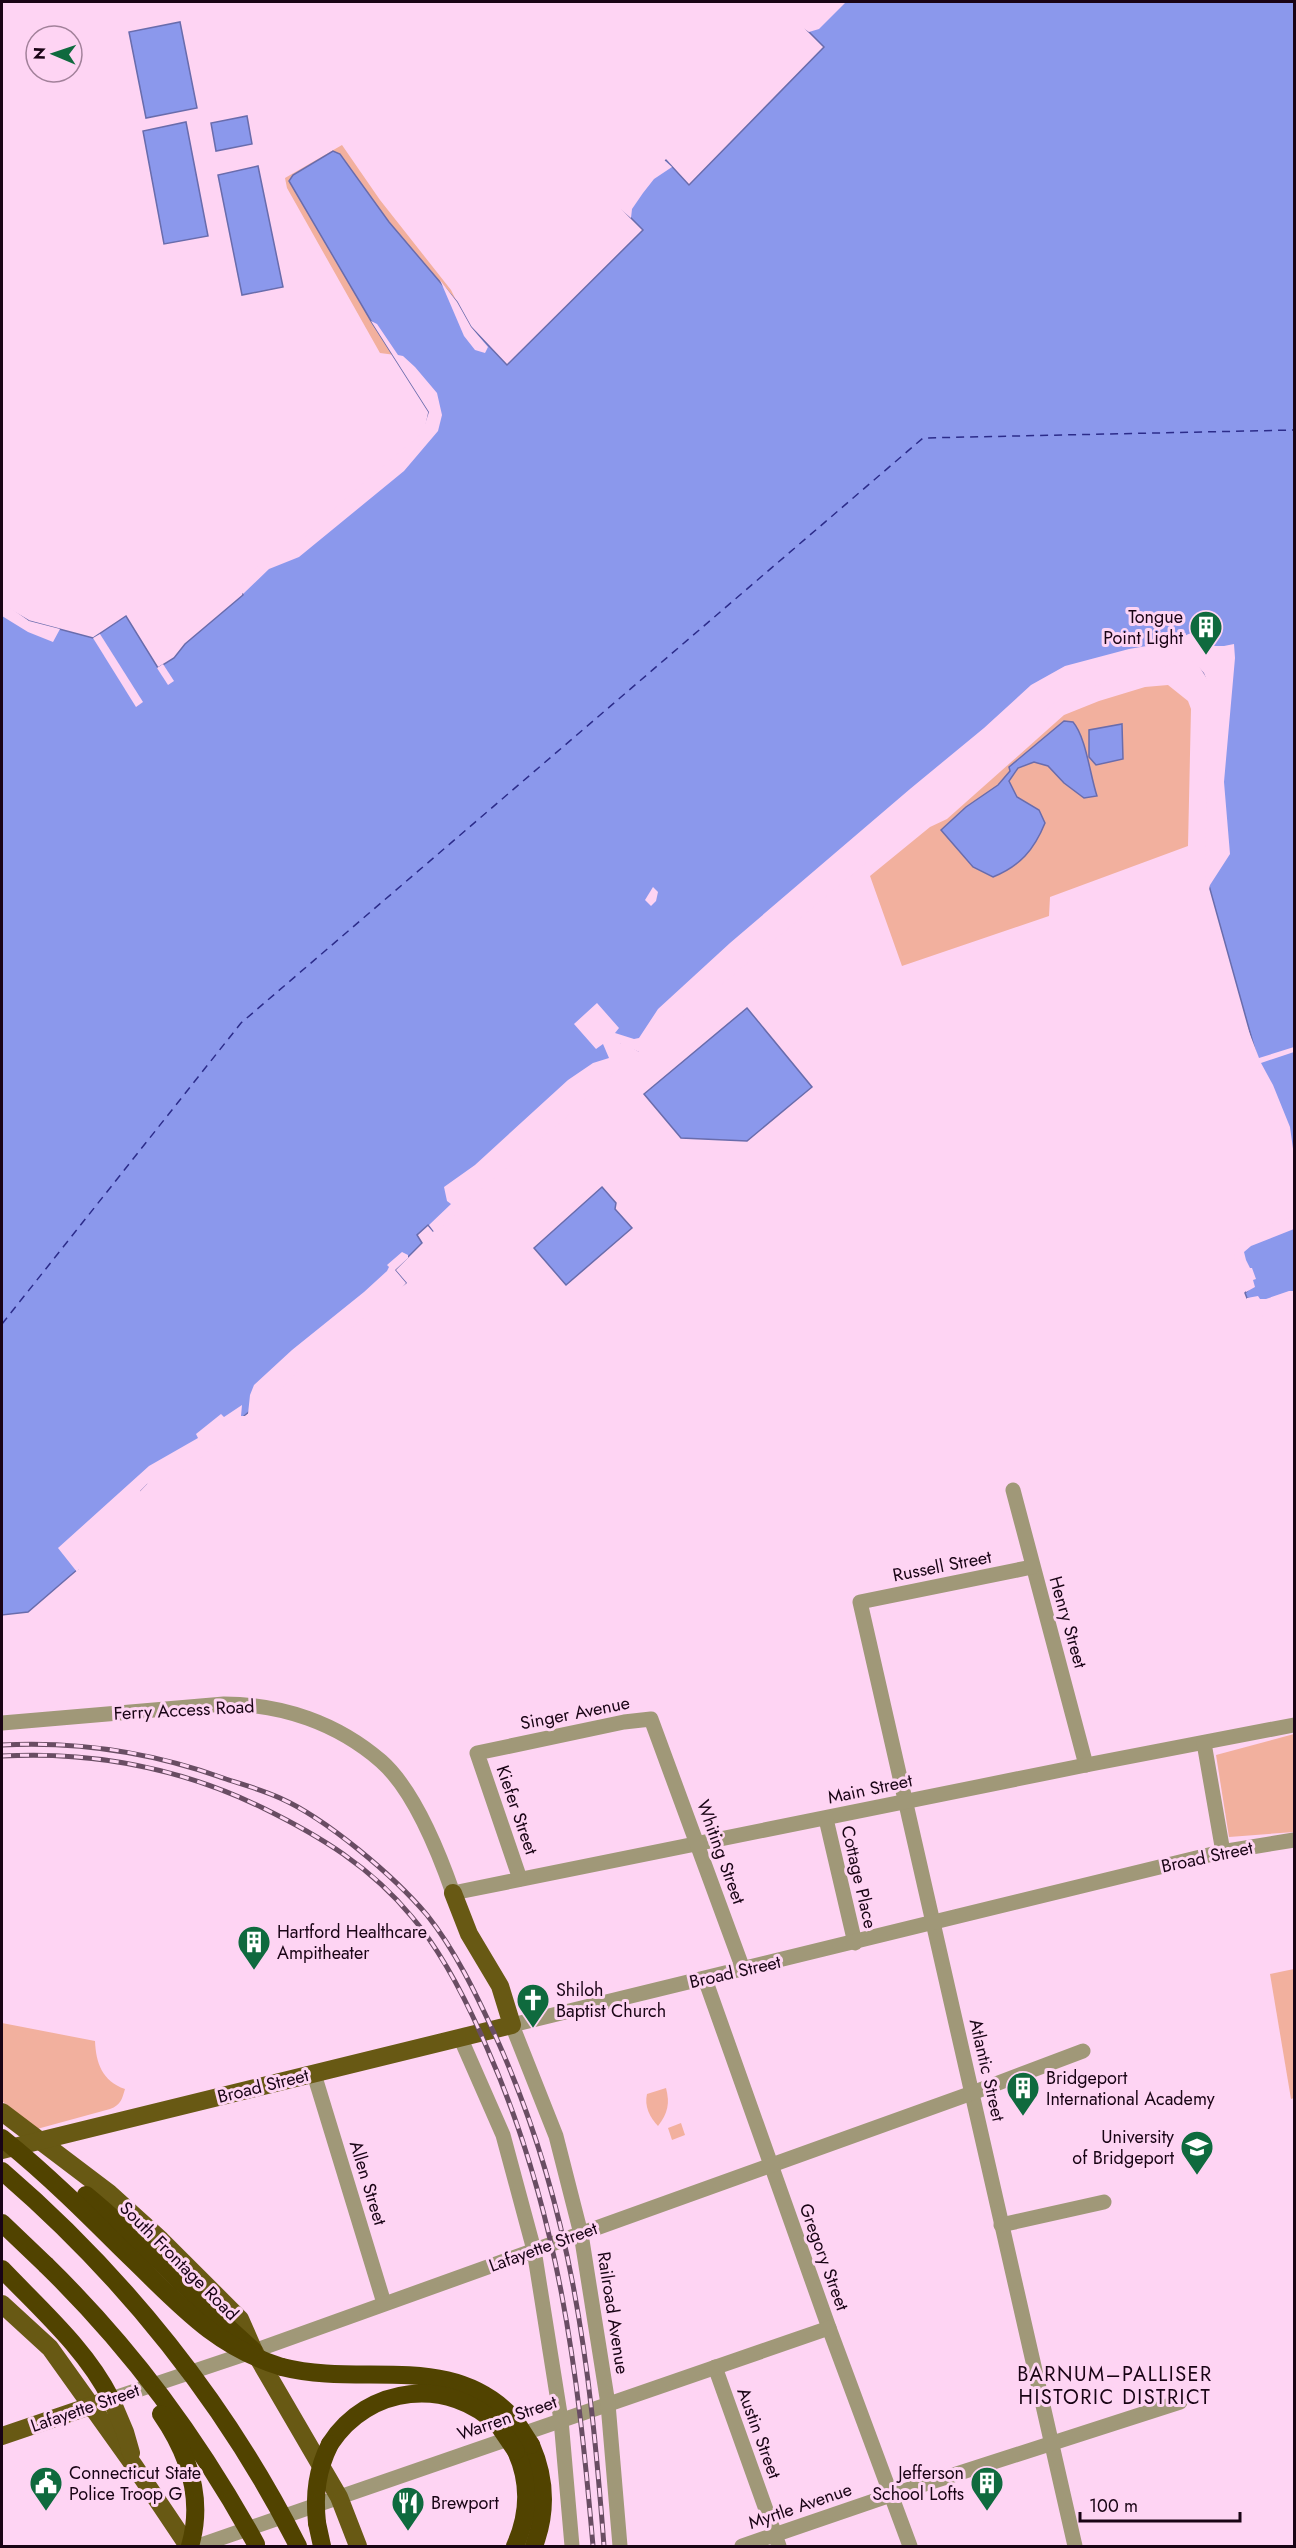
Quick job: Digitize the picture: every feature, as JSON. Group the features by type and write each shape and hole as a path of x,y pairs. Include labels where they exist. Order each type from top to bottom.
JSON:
{"highway":[{"path":"2,2137 86,2195 126,2229 208,2311 254,2351"},
{"path":"2,2137 58,2187 201,2325 237,2350 282,2367 323,2375 419,2376 452,2380 483,2393 540,2470 543,2514 534,2547"},
{"path":"2,2171 97,2262 182,2361 240,2445 298,2547"},
{"path":"2,2223 102,2322 152,2383 219,2480 257,2547"},
{"path":"46,2265 152,2402 178,2441 195,2496 195,2518 189,2547"},
{"path":"2,2269 86,2361 111,2399"},
{"path":"322,2547 317,2523 316,2487 320,2465 330,2444 344,2425 360,2411 378,2402 408,2393 429,2393 457,2398 507,2423"},
{"path":"515,2547 527,2502 524,2448"}],"main road":[{"name":"Ferry Access Road","path":"453,1893 469,1934 500,1986 512,2025"},
{"name":"Broad Street","path":"2,2150 512,2025"},
{"name":"South Frontage Road","path":"2,2112 109,2193 161,2240 240,2319 254,2351 339,2497 358,2547"},
{"path":"2,2304 50,2348 189,2547"},
{"path":"111,2399 126,2432 135,2467"},
{"name":"Lafayette Street","path":"2,2436 111,2399"}],"street":[{"name":"Henry Street","path":"1013,1490 1086,1765"},
{"name":"Russell Street","path":"860,1602 1032,1568"},
{"name":"Atlantic Street","path":"860,1602 1075,2547"},
{"name":"Ferry Access Road","path":"2,1723 224,1704 262,1706 301,1715 337,1732 382,1762 421,1817 453,1893"},
{"name":"Singer Avenue","path":"477,1754 651,1719 662,1748"},
{"name":"Main Street","path":"453,1893 1294,1725"},
{"path":"1204,1743 1223,1852"},
{"name":"Whiting Street","path":"662,1748 743,1969"},
{"name":"Kiefer Street","path":"477,1754 520,1879"},
{"name":"Cottage Place","path":"826,1819 855,1943"},
{"name":"Broad Street","path":"512,2025 1223,1852 1294,1840"},
{"name":"Gregory Street","path":"705,1979 770,2165 910,2547"},
{"name":"Railroad Avenue","path":"512,2025 556,2136 581,2234 608,2404 620,2547"},
{"path":"460,2037 503,2135 534,2250 561,2420 572,2547"},
{"name":"Lafayette Street","path":"111,2399 254,2351 581,2234 1083,2051"},
{"name":"Allen Street","path":"314,2074 384,2303"},
{"path":"1001,2225 1104,2202"},
{"name":"Warren Street","path":"198,2547 829,2328"},
{"name":"Austin Street","path":"715,2367 777,2541"},
{"name":"Myrtle Avenue","path":"742,2547 777,2541 891,2495 1180,2402"}],"shaded area":[{"path":"342,145 380,200 451,290 457,302 456,322 403,356 380,353 287,188 285,178"},
{"path":"1168,685 1188,701 1191,709 1188,846 1050,897 1049,916 902,966 870,876 930,827 947,819 1064,715 1145,687"},
{"path":"1294,1734 1294,1832 1229,1837 1216,1755"},
{"path":"1294,1969 1294,2098 1291,2099 1270,1974"},
{"path":"2,2023 95,2041 97,2057 102,2070 117,2086 125,2089 117,2106 37,2129 2,2101"},
{"path":"666,2088 667,2108 658,2126 648,2112 647,2094"},
{"path":"681,2123 685,2135 672,2140 668,2128"}],"water":[{"path":"827,2 1294,2 1294,1174 1260,1068 1208,882 1210,682 1196,660 1187,657 1063,692 639,1051 623,1041 613,1046 617,1064 463,1200 433,1231 428,1225 417,1235 422,1243 395,1270 406,1283 303,1362 281,1385 207,1447 149,1481 79,1554 78,1569 28,1612 2,1615 2,605 29,621 93,638 126,616 158,668 174,658 185,644 243,595 242,584 291,553 424,435 429,412 371,321 289,181 293,175 333,151 340,154 389,222 457,302 471,327 507,365 643,230 622,209 666,160 689,185 824,47 803,26"},
{"path":"180,22 197,108 146,118 129,32"},
{"path":"247,116 252,144 216,151 211,123"},
{"path":"186,122 208,236 164,244 143,131"},
{"path":"258,166 283,287 242,295 218,175"},
{"path":"1064,721 1073,722 1081,737 1097,796 1084,798 1064,783 1048,766 1034,762 1018,768 1009,781 1017,797 1039,810 1045,823 1041,833 1025,856 1003,873 993,877 973,867 941,830 966,807 998,785 1010,771 1009,767"},
{"path":"1122,724 1123,759 1096,765 1089,757 1089,730"},
{"path":"747,1008 812,1087 747,1141 681,1138 644,1094"},
{"path":"602,1187 616,1203 615,1209 632,1228 566,1285 534,1248"},
{"path":"1294,1219 1294,1308 1247,1298 1245,1293 1248,1290 1239,1240"}],"pier":[{"path":"822,2 846,2 819,29 809,32 800,26"},
{"path":"663,159 672,167 654,179 632,209 631,218 619,208 632,185"},
{"path":"440,280 457,302 471,327 488,347 485,353 475,350 464,336"},
{"path":"371,321 377,324 398,355 403,356 415,367 437,393 442,415 438,431 404,471 299,557 269,569 243,594 239,589 240,582 276,550 290,550 422,433 429,412"},
{"path":"2,602 29,621 60,629 53,642 28,632 2,616"},
{"path":"1198,630 1203,642 1208,646 1234,644 1235,658 1224,782 1230,854 1210,885 1208,894 1205,882 1208,683 1204,673 1195,663 1187,660 1064,695 641,1053 621,1043 617,1047 619,1073 616,1071 562,1121 466,1202 463,1208 435,1233 429,1225 451,1204 447,1201 444,1187 475,1165 568,1080 593,1063 609,1058 603,1044 596,1049 574,1024 597,1003 619,1028 615,1033 634,1039 639,1038 658,1009 730,943 984,728 1031,685 1065,666 1129,649 1170,642"},
{"path":"100,634 143,702 136,707 93,638"},
{"path":"163,664 174,681 168,685 157,668"},
{"path":"653,887 658,892 656,901 651,906 645,900"},
{"path":"1244,1019 1259,1058 1294,1047 1294,1052 1261,1063 1273,1085 1290,1127 1294,1177 1257,1069"},
{"path":"1294,1216 1294,1229 1251,1246 1244,1252 1256,1279 1253,1280 1255,1287 1246,1292 1237,1271 1232,1243 1249,1232"},
{"path":"402,1252 408,1255 408,1258 395,1270 406,1283 400,1290 305,1364 283,1387 191,1466 171,1477 147,1484 140,1491 144,1499 81,1555 81,1566 77,1572 58,1548 149,1466 198,1438 196,1434 221,1414 224,1417 242,1405 241,1416 248,1414 250,1395 254,1385 292,1350 364,1292 387,1271 389,1267 387,1265"},
{"path":"1294,1291 1294,1311 1266,1318 1257,1313 1250,1301 1246,1301 1247,1298 1258,1296 1260,1299 1266,1299"}],"ferry route":[{"path":"2,1324 241,1023 923,438 1294,430"}],"railway":[{"path":"2,1745 60,1745 116,1750 171,1762 274,1795 298,1807 359,1850 397,1883 427,1915 456,1958 495,2035 521,2098 543,2161 560,2223 584,2349 604,2546"},
{"path":"2,1756 70,1756 136,1765 200,1782 232,1794 284,1819 344,1854 396,1899 423,1931 454,1980 480,2032 512,2109 532,2170 548,2231 572,2355 593,2546"}],"place":[{"name":"Tongue Point Light","path":"1206,656"},
{"name":"Hartford Healthcare Ampitheater","path":"254,1971"},
{"name":"Shiloh Baptist Church","path":"533,2029"},
{"name":"Bridgeport International Academy","path":"1023,2117"},
{"name":"University of Bridgeport","path":"1197,2176"},
{"name":"Connecticut State Police Troop G","path":"46,2512"},
{"name":"Jefferson School Lofts","path":"987,2512"},
{"name":"Brewport","path":"408,2532"}],"district":[{"name":"BARNUM–PALLISER HISTORIC DISTRICT","path":"1115,2386"}]}
